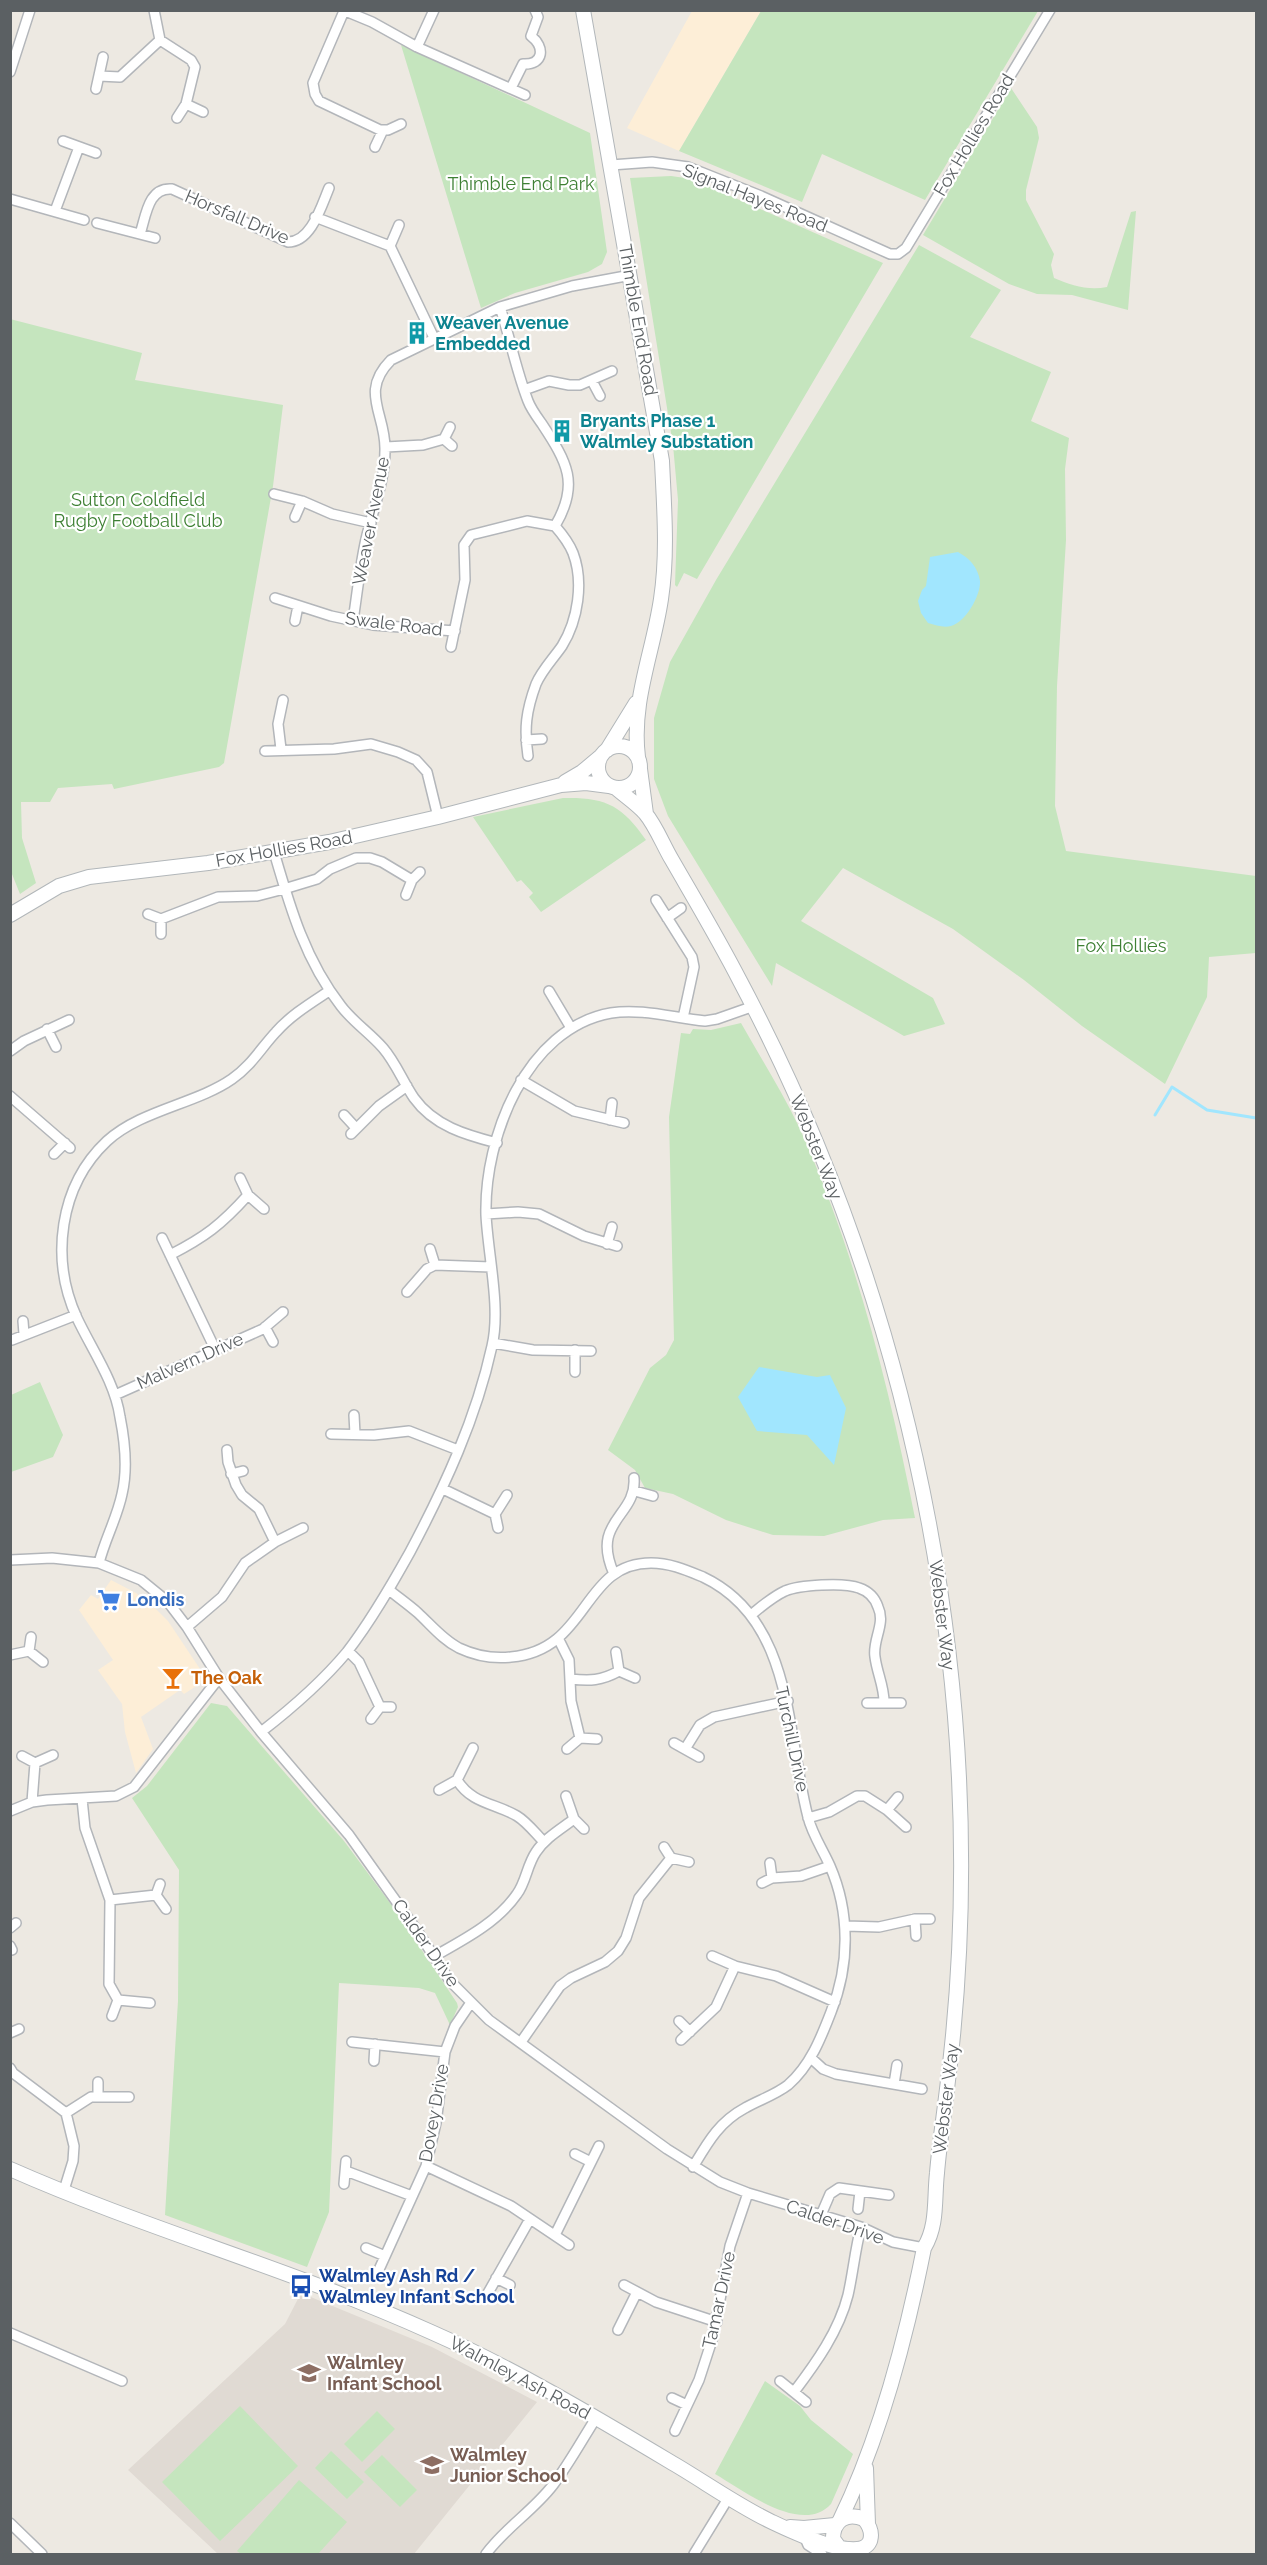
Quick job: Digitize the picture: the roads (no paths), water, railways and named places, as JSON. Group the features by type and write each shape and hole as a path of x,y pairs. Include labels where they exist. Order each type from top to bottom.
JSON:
{"street":[{"path":"10,72 30,10"},
{"path":"154,10 160,40 193,63 195,72 186,104 177,118"},
{"path":"417,47 434,10"},
{"path":"511,88 523,64 535,62 542,50 531,36 538,17 535,10"},
{"name":"Thimble End Road","path":"583,10 662,461 666,530 661,599 637,701 639,762"},
{"name":"Fox Hollies Road","path":"894,255 906,248 1050,10"},
{"path":"401,124 383,130 319,100 315,94 313,83 344,11 372,22 417,47 525,95"},
{"path":"99,76 120,77 160,40"},
{"path":"96,89 103,57"},
{"path":"186,104 203,112"},
{"path":"375,147 383,130"},
{"path":"63,141 96,153"},
{"path":"55,212 79,147"},
{"name":"Signal Hayes Road","path":"611,165 652,162 688,167 894,255"},
{"name":"Horsfall Drive","path":"140,234 150,201 157,192 165,188 172,189 288,242 296,242 304,237 329,189"},
{"path":"10,199 84,220"},
{"name":"Horsfall Drive","path":"315,217 390,246"},
{"path":"98,223 155,238"},
{"path":"399,225 390,246 434,338"},
{"name":"Weaver Avenue","path":"353,621 371,523 384,468 386,447 375,401 378,376 391,360 500,307 572,286 631,275"},
{"path":"500,307 529,404 557,447 569,476 569,495 565,509 555,526 574,555 578,593 571,628 562,646 536,684 525,721 528,756"},
{"path":"524,390 549,381 569,385 592,381 612,371"},
{"path":"592,381 600,396"},
{"path":"386,447 423,445 444,439 450,427"},
{"path":"444,439 452,446"},
{"path":"274,494 302,501 332,514 371,523"},
{"path":"295,517 302,501"},
{"name":"Swale Road","path":"451,647 465,580 464,545 471,535 527,521 555,526"},
{"name":"Swale Road","path":"275,598 373,625 455,631"},
{"path":"295,621 298,606"},
{"path":"281,749 278,724 283,700"},
{"name":"Thimble End Road","path":"603,753 637,701"},
{"path":"526,740 542,739"},
{"path":"265,751 334,749 371,744 398,752 416,760 427,772 438,817"},
{"path":"623,746 631,750 639,762 637,777 630,785 612,787 598,773 603,753 623,746"},
{"name":"Fox Hollies Road","path":"561,785 582,772 603,753"},
{"name":"Webster Way","path":"639,762 646,814"},
{"name":"Fox Hollies Road","path":"10,915 41,895 78,879 274,852 438,817 561,785 586,783 612,787"},
{"name":"Webster Way","path":"612,787 646,814 710,924 794,1090 824,1161 875,1304 901,1397 919,1476 942,1609 953,1703 957,1778 959,1927 955,2012 936,2179 934,2225 932,2236 924,2248 893,2372 867,2463 838,2523"},
{"path":"274,852 284,890 302,940 329,991 356,1024 381,1046 394,1062 421,1107 433,1118 462,1133 497,1143"},
{"path":"148,914 161,919 218,897 257,896 284,890 317,879 330,869 356,858 370,858 382,862 412,880"},
{"path":"406,895 412,880 420,872"},
{"path":"656,900 692,957 694,967 683,1018"},
{"path":"667,918 681,908"},
{"path":"161,919 161,934"},
{"path":"99,1563 107,1535 120,1504 125,1474 124,1448 115,1395 76,1315 63,1265 63,1223 74,1188 91,1159 107,1141 124,1128 230,1081 260,1054 276,1032 292,1017 329,991"},
{"path":"549,991 571,1028"},
{"path":"261,1732 314,1689 348,1651 389,1590 443,1489 483,1386 493,1343 495,1324 486,1214 487,1184 509,1104 521,1080 550,1044 571,1028 591,1018 611,1013 630,1012 717,1019 753,1006"},
{"path":"10,1051 47,1029 69,1020"},
{"path":"47,1029 56,1047"},
{"path":"521,1080 574,1111 624,1123"},
{"path":"344,1115 353,1131 393,1094 407,1086"},
{"path":"10,1096 67,1145 54,1154"},
{"path":"610,1120 612,1104"},
{"path":"240,1178 248,1195 264,1209"},
{"path":"170,1255 199,1240 223,1223 248,1195"},
{"path":"486,1214 518,1212 539,1214 584,1236 612,1245 612,1227"},
{"path":"162,1238 215,1349"},
{"path":"430,1249 435,1265"},
{"path":"407,1292 427,1269 435,1265 491,1267"},
{"name":"Malvern Drive","path":"115,1395 265,1327 284,1312"},
{"path":"12,1340 76,1315"},
{"path":"23,1321 24,1334"},
{"name":"Malvern Drive","path":"265,1327 273,1342"},
{"path":"493,1343 533,1350 591,1350"},
{"path":"575,1350 575,1372"},
{"path":"354,1415 355,1434"},
{"path":"331,1434 409,1431 458,1450"},
{"path":"227,1450 231,1474 242,1495 259,1509 275,1542"},
{"path":"231,1474 243,1471"},
{"path":"614,1574 607,1559 607,1535 635,1491 634,1478"},
{"path":"443,1489 495,1514"},
{"path":"635,1491 653,1496"},
{"path":"498,1528 495,1514 507,1494"},
{"path":"187,1627 222,1596 245,1563 275,1542 303,1528"},
{"name":"Calder Drive","path":"10,1560 52,1558 99,1563 141,1580 168,1602 187,1627 219,1678 261,1732 349,1835 450,1981 470,2004 489,2020 693,2167 748,2193 861,2227 893,2242 924,2248"},
{"name":"Turchill Drive","path":"389,1590 457,1647 490,1657 523,1656 540,1651 559,1640 573,1625 601,1583 632,1566 650,1563 686,1569 716,1583 732,1595 751,1615 771,1651 788,1701 808,1818 840,1890 846,1926 841,1982 811,2058 778,2092 744,2109 720,2125 714,2131 693,2167"},
{"path":"751,1615 774,1597 797,1588 849,1585 869,1594 880,1610 881,1623 874,1656 884,1690 884,1702"},
{"path":"29,1651 31,1637"},
{"path":"559,1640 570,1660 571,1701 580,1738"},
{"path":"10,1655 29,1651"},
{"path":"29,1651 43,1662"},
{"path":"348,1651 359,1662 380,1707"},
{"path":"616,1652 619,1671"},
{"path":"570,1679 595,1681 619,1671"},
{"path":"619,1671 635,1678"},
{"path":"10,1811 32,1802 116,1796 134,1787 219,1678"},
{"path":"686,1749 700,1725 714,1717 788,1701"},
{"path":"867,1702 901,1702"},
{"path":"380,1707 391,1707"},
{"path":"371,1719 380,1707"},
{"path":"567,1749 580,1738 597,1739"},
{"path":"674,1743 699,1757"},
{"path":"439,1790 457,1780 473,1748"},
{"path":"35,1763 53,1755"},
{"path":"22,1756 35,1763"},
{"path":"32,1802 35,1763"},
{"path":"457,1780 464,1791 472,1797 521,1819 544,1842"},
{"path":"566,1796 574,1819 584,1829"},
{"path":"808,1818 829,1812 857,1796 872,1799 906,1827"},
{"path":"887,1810 898,1797"},
{"path":"82,1799 85,1828 110,1900 109,1984 118,2000 112,2016"},
{"path":"434,1957 477,1933 511,1901 518,1894 535,1853 544,1842 574,1819"},
{"path":"664,1847 671,1858 689,1862"},
{"path":"521,2042 560,1986 571,1978 605,1962 618,1951 626,1938 639,1898 671,1858"},
{"path":"770,1863 772,1878"},
{"path":"762,1883 772,1878 801,1876 830,1866"},
{"path":"156,1895 159,1884"},
{"path":"110,1900 156,1895"},
{"path":"156,1895 166,1909"},
{"path":"915,1919 916,1936"},
{"path":"846,1926 879,1927 915,1919 930,1919"},
{"path":"712,1956 776,1976 835,2002"},
{"path":"681,2040 716,2007 735,1965"},
{"path":"118,2000 150,2003"},
{"name":"Dovey Drive","path":"377,2274 426,2166 436,2123 445,2052 455,2026 470,2004"},
{"path":"679,2021 690,2032"},
{"path":"352,2042 445,2052"},
{"path":"374,2061 375,2044"},
{"path":"811,2058 823,2069 836,2074 922,2089"},
{"path":"894,2084 897,2065"},
{"path":"11,2072 66,2113 74,2146 74,2161 64,2190"},
{"path":"98,2082 98,2096"},
{"path":"66,2113 91,2097 129,2097"},
{"path":"555,2235 599,2145"},
{"path":"575,2154 591,2162"},
{"path":"344,2184 346,2166 412,2196"},
{"path":"426,2166 511,2206 568,2245"},
{"name":"Walmley Ash Road","path":"10,2169 324,2287 433,2332 596,2418 781,2526 805,2538 849,2553"},
{"path":"820,2215 833,2190 839,2188 889,2195"},
{"path":"858,2209 860,2191"},
{"name":"Tamar Drive","path":"675,2431 699,2380 717,2322 730,2247 748,2193"},
{"path":"488,2293 530,2219"},
{"path":"794,2392 817,2360 837,2324 848,2295 854,2252 861,2227"},
{"path":"366,2248 386,2256"},
{"path":"496,2278 510,2285"},
{"path":"624,2285 656,2302 717,2322"},
{"path":"618,2330 637,2292"},
{"path":"10,2333 122,2381"},
{"path":"780,2381 806,2402"},
{"path":"672,2398 687,2405"},
{"path":"486,2554 497,2539 531,2509 553,2485 596,2418"},
{"name":"Webster Way","path":"867,2463 870,2528"},
{"path":"694,2554 729,2497"},
{"path":"870,2528 871,2539 866,2549 849,2553 833,2538 838,2523 850,2515 856,2516 870,2528 875,2554"},
{"path":"10,2523 42,2554"},
{"name":"Walmley Ash Road","path":"781,2526 804,2528 838,2523"},
{"name":"Walmley Ash Road","path":"805,2538 808,2545 822,2554"}],"water":[{"path":"958,552 966,557 977,571 980,581 978,593 967,614 957,623 945,627 928,623 921,613 918,601 926,586 930,557"},
{"path":"759,1367 817,1377 830,1375 846,1408 834,1465 807,1435 757,1431 738,1397"}],"waterway":[{"path":"1155,1115 1172,1087 1207,1110 1256,1118"}],"place":[{"name":"Weaver Avenue Embedded","path":"417,333"},
{"name":"Bryants Phase 1 Walmley Substation","path":"562,431"},
{"name":"Londis","path":"109,1600"},
{"name":"The Oak","path":"173,1678"},
{"name":"Walmley Ash Rd / Walmley Infant School","path":"301,2286"},
{"name":"Walmley Infant School","path":"309,2373"},
{"name":"Walmley Junior School","path":"432,2465"}],"park label":[{"name":"Thimble End Park","path":"521,184"},
{"name":"Sutton Coldfield Rugby Football Club","path":"138,510"},
{"name":"Fox Hollies","path":"1121,946"}]}
